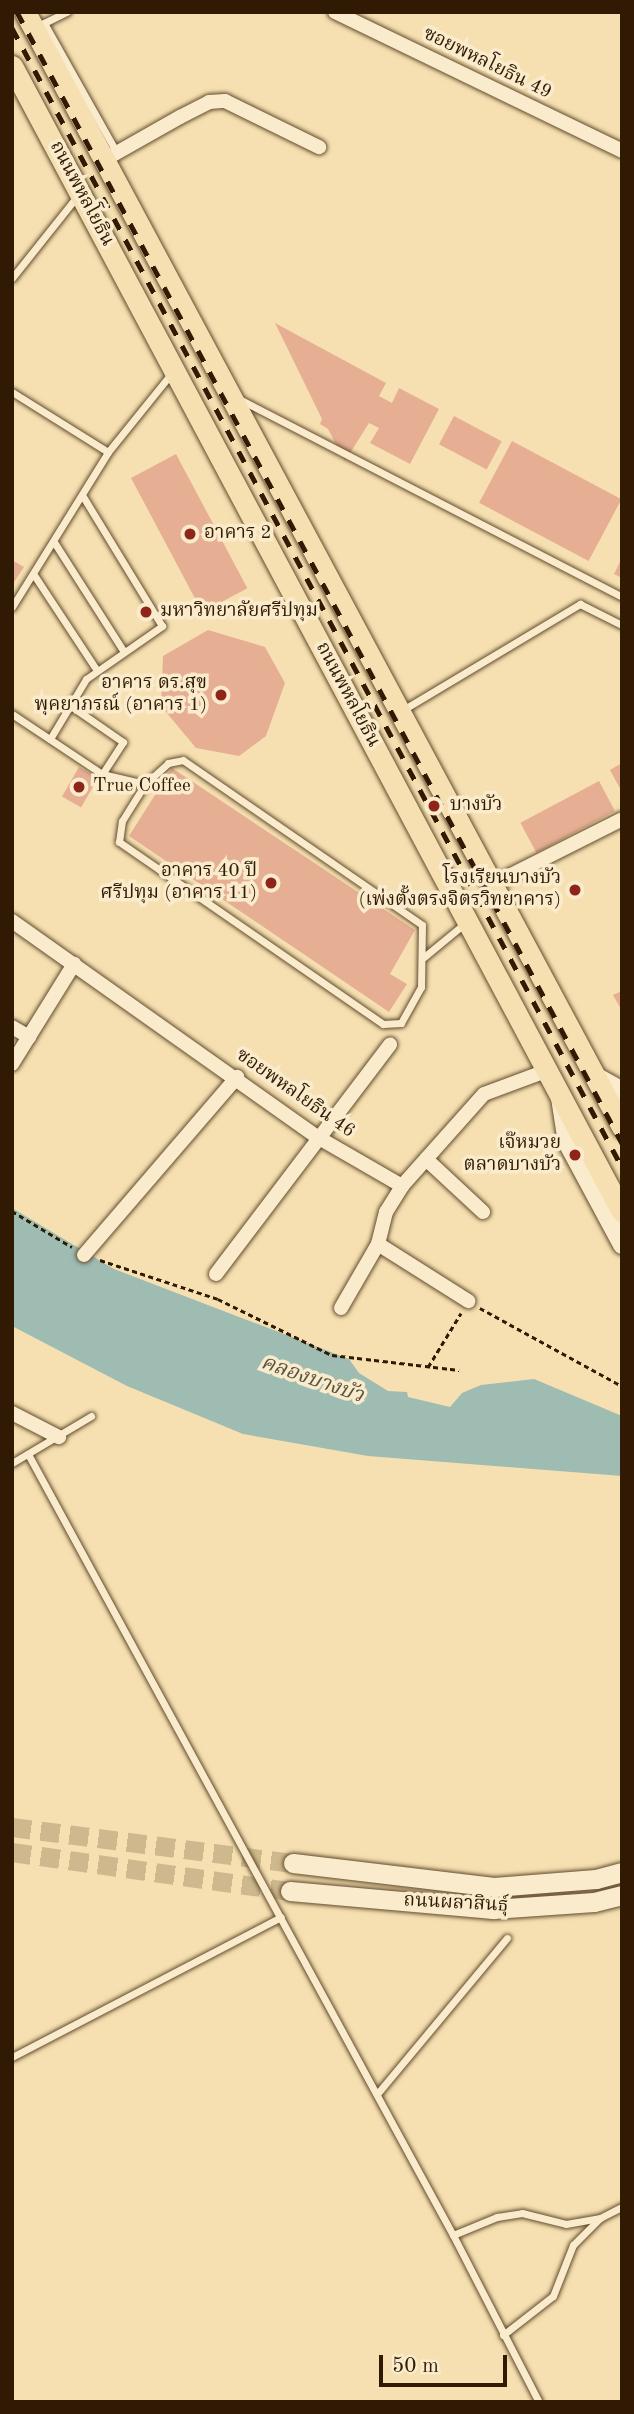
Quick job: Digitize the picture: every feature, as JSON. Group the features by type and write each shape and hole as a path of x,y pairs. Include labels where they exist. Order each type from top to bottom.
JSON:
{"main road":[{"name":"ถนนพหลโยธิน","path":"34,21 110,157 207,353 622,1126"},
{"name":"ถนนพหลโยธิน","path":"12,66 622,1212"},
{"path":"174,371 207,353"},
{"path":"594,1076 622,1091"},
{"path":"560,1097 561,1127 567,1142 622,1244"},
{"name":"ถนนผลาสินธุ์","path":"293,1863 494,1887 596,1879 622,1872"},
{"name":"ถนนผลาสินธุ์","path":"290,1891 493,1909 594,1902 622,1895"}],"street":[{"name":"ซอยพหลโยธิน 49","path":"335,12 622,150"},
{"path":"110,157 209,103 225,101 319,146"},
{"path":"493,884 622,819"},
{"name":"ซอยพหลโยธิน 46","path":"12,921 237,1077 319,1138 401,1186"},
{"path":"12,1064 74,964"},
{"path":"12,1027 29,1037"},
{"path":"216,1274 390,1045"},
{"path":"341,1308 378,1244 386,1212 401,1186 484,1094 546,1071"},
{"path":"84,1255 237,1077"},
{"path":"426,1159 483,1212"},
{"path":"378,1244 468,1301"},
{"path":"12,1412 59,1437"}],"lane":[{"path":"34,21 67,12"},
{"path":"12,278 81,192"},
{"path":"12,607 108,452 174,371"},
{"path":"12,392 108,452"},
{"path":"229,394 622,597"},
{"path":"50,739 68,704 96,669 162,626 82,495"},
{"path":"54,542 124,652"},
{"path":"34,575 96,669"},
{"path":"399,712 580,604 622,625"},
{"path":"68,704 123,742 102,774"},
{"path":"12,714 102,774 145,784"},
{"path":"183,760 195,764 409,912 422,925 424,957 420,990 410,1012 401,1023 383,1024 119,842 122,821 145,784 168,763 183,760"},
{"path":"424,957 468,922"},
{"path":"12,1463 90,1416"},
{"path":"28,1454 377,2094 539,2402"},
{"path":"12,2057 281,1917"},
{"path":"377,2094 508,1938"},
{"path":"453,2235 496,2217 522,2213 566,2224 600,2218 622,2207"},
{"path":"503,2334 553,2296 573,2245 600,2218"}],"path":[{"path":"12,1211 84,1255 218,1299 332,1355 459,1370"},
{"path":"428,1367 468,1301 622,1386"}],"water":[{"name":"คลองบางบัว","path":"12,1208 114,1269 349,1359 359,1373 388,1391 407,1392 408,1397 450,1407 462,1393 481,1385 534,1379 622,1416 622,1476 368,1456 243,1434 127,1386 12,1326"}],"building":[{"path":"275,323 386,383 379,396 392,403 399,388 439,409 410,464 370,443 379,428 369,423 345,461 328,429 320,424 322,419"},
{"path":"454,416 502,441 487,470 439,444"},
{"path":"512,441 621,499 589,561 479,503"},
{"name":"อาคาร 2","path":"176,454 247,588 202,612 131,478"},
{"path":"622,558 622,578 614,574"},
{"path":"12,560 24,567 12,585"},
{"name":"อาคาร ดร.สุข พุคยาภรณ์ (อาคาร 1)","path":"208,630 265,647 285,683 266,736 239,756 196,748 161,706 163,656"},
{"path":"622,763 622,792 610,770"},
{"name":"True Coffee","path":"79,767 98,778 81,807 62,796"},
{"name":"อาคาร 40 ปี ศรีปทุม (อาคาร 11)","path":"172,768 415,930 390,974 407,984 389,1012 129,836"},
{"path":"599,781 615,811 536,853 520,823"},
{"path":"622,991 622,1011 613,995"}],"tunnel":[{"path":"12,1827 293,1863"},
{"path":"12,1852 290,1891"}],"railway":[{"path":"17,12 622,1143"},
{"path":"12,28 622,1167"}],"place":[{"name":"อาคาร 2","path":"190,534"},
{"name":"มหาวิทยาลัยศรีปทุม","path":"146,612"},
{"name":"อาคาร ดร.สุข พุคยาภรณ์ (อาคาร 1)","path":"221,695"},
{"name":"True Coffee","path":"79,787"},
{"name":"บางบัว","path":"434,806"},
{"name":"อาคาร 40 ปี ศรีปทุม (อาคาร 11)","path":"271,883"},
{"name":"โรงเรียนบางบัว (เพ่งตั้งตรงจิตรวิทยาคาร)","path":"575,890"},
{"name":"เจ๊หมวย ตลาดบางบัว","path":"575,1155"}]}
